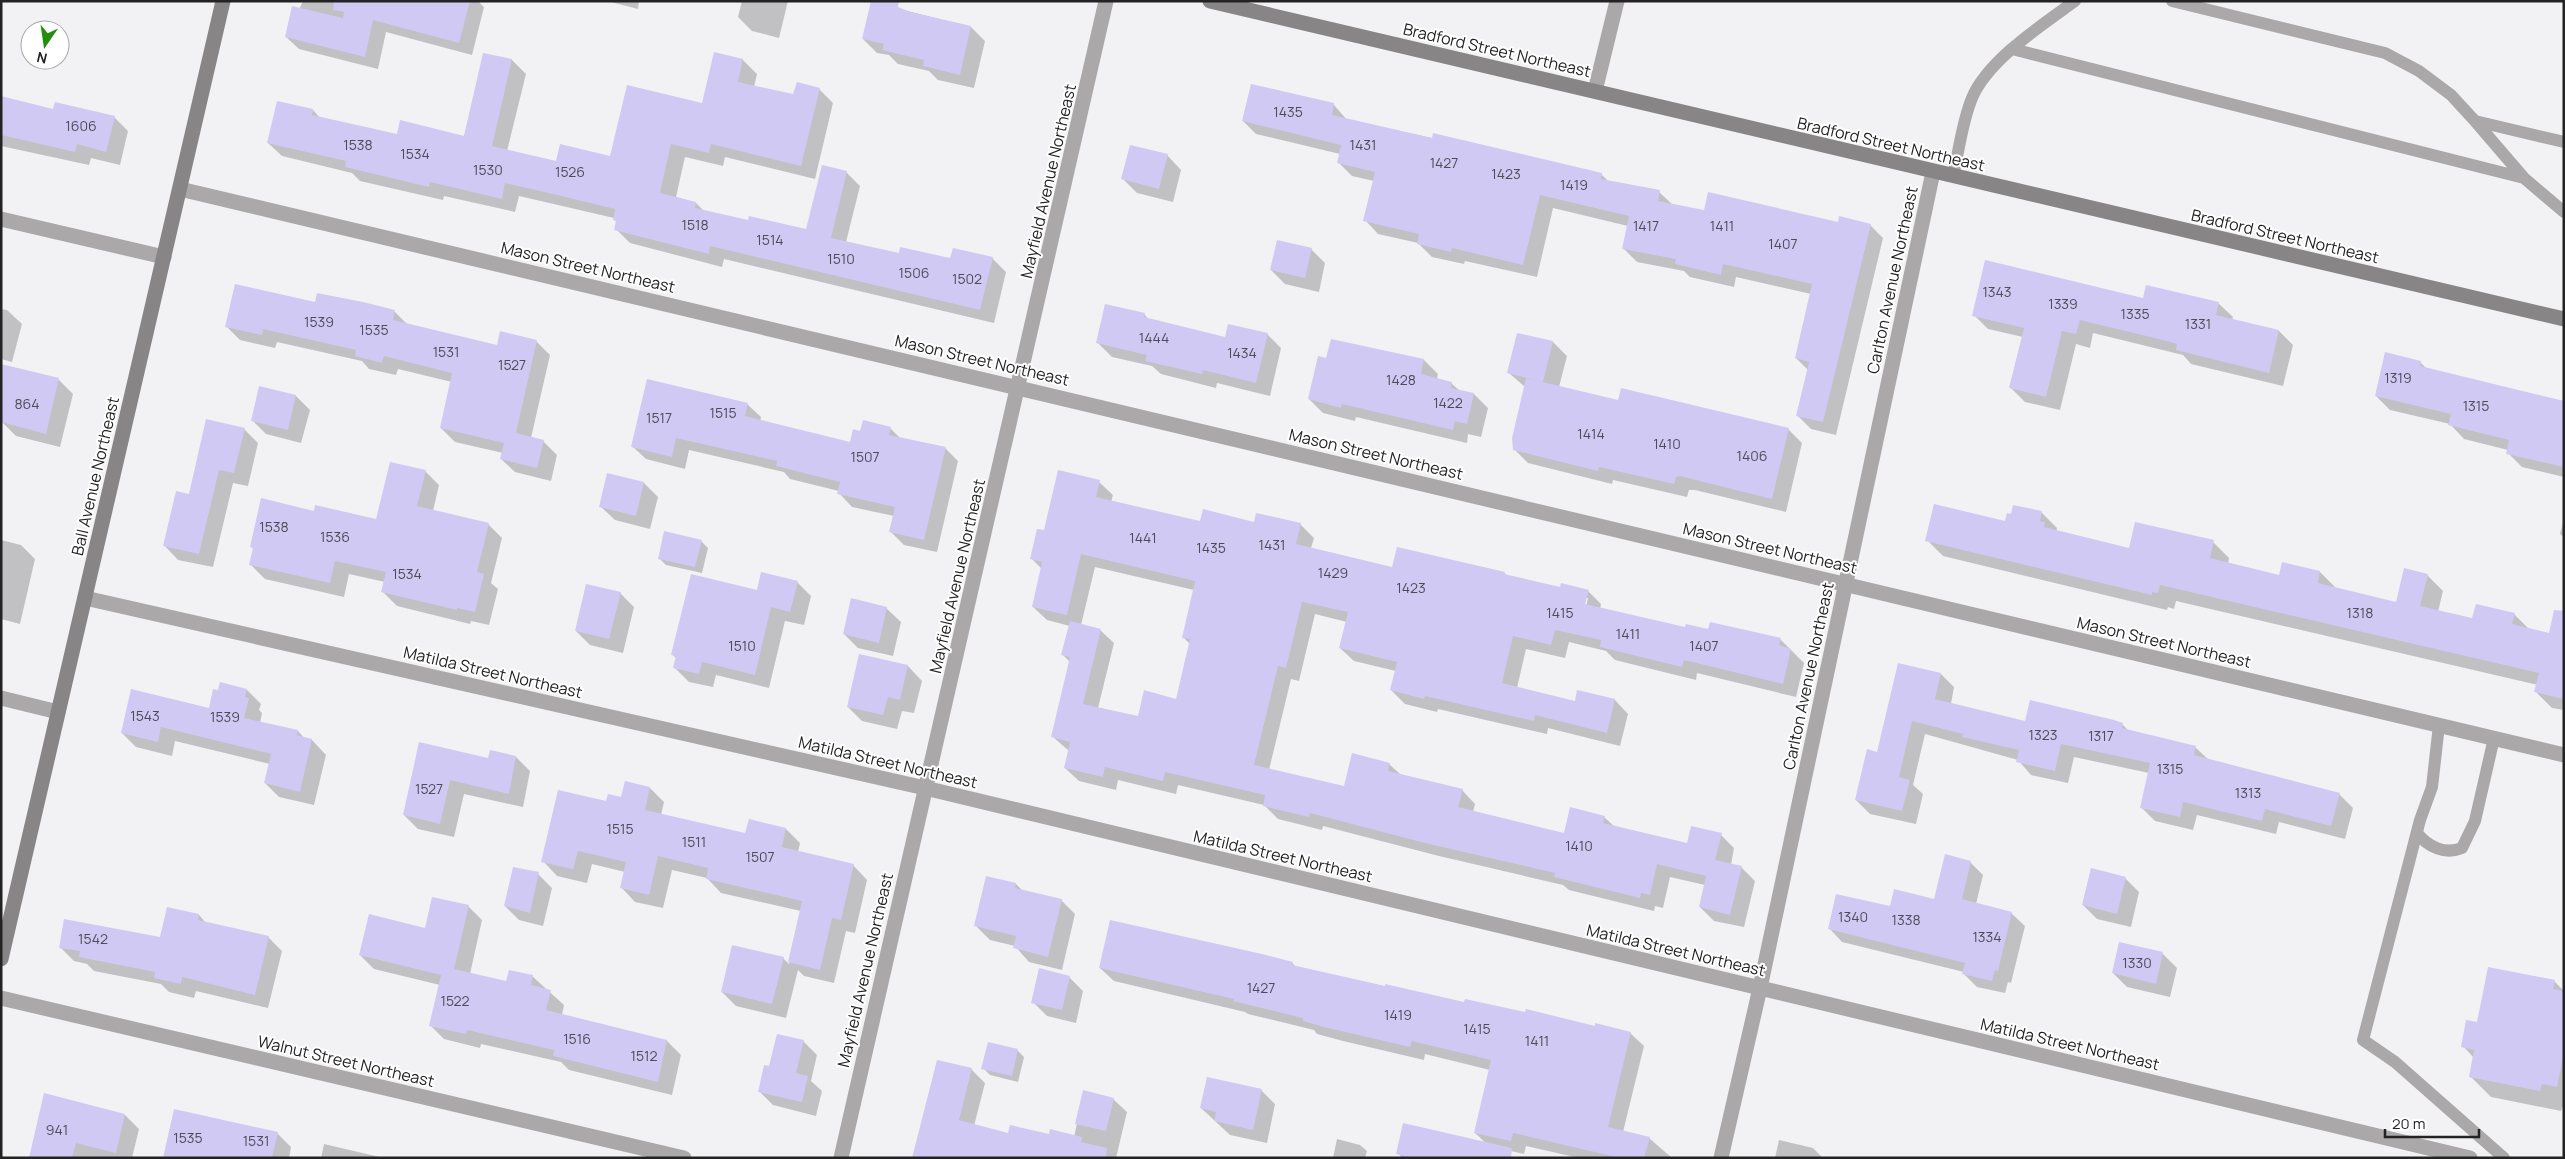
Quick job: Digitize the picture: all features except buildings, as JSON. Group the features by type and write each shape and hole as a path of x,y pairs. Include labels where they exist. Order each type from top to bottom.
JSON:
{"street":[{"name":"Ball Avenue Northeast","path":"1,959 223,1"},
{"name":"Mayfield Avenue Northeast","path":"841,1158 925,788 1020,387 1106,1"},
{"name":"Bradford Street Northeast","path":"1210,1 2564,319"},
{"path":"1596,92 1617,1"},
{"name":"Carlton Avenue Northeast","path":"1721,1158 1760,988 1933,172"},
{"name":"Mason Street Northeast","path":"180,189 2564,755"},
{"path":"1,219 164,257"},
{"name":"Matilda Street Northeast","path":"85,598 925,788 2470,1158"},
{"path":"1,698 58,712"},
{"name":"Walnut Street Northeast","path":"1,998 684,1158"}],"lane":[{"path":"1953,176 1972,97 1989,72 2012,49 2075,1"},
{"path":"2172,1 2385,53 2419,71 2451,96 2524,178 2564,212"},
{"path":"2012,49 2524,178"},
{"path":"2475,121 2564,142"},
{"path":"2440,725 2432,788 2417,833 2363,1040 2395,1062 2504,1158"},
{"path":"2417,833 2424,843 2434,848 2454,852 2462,848 2475,821 2494,738"}]}
